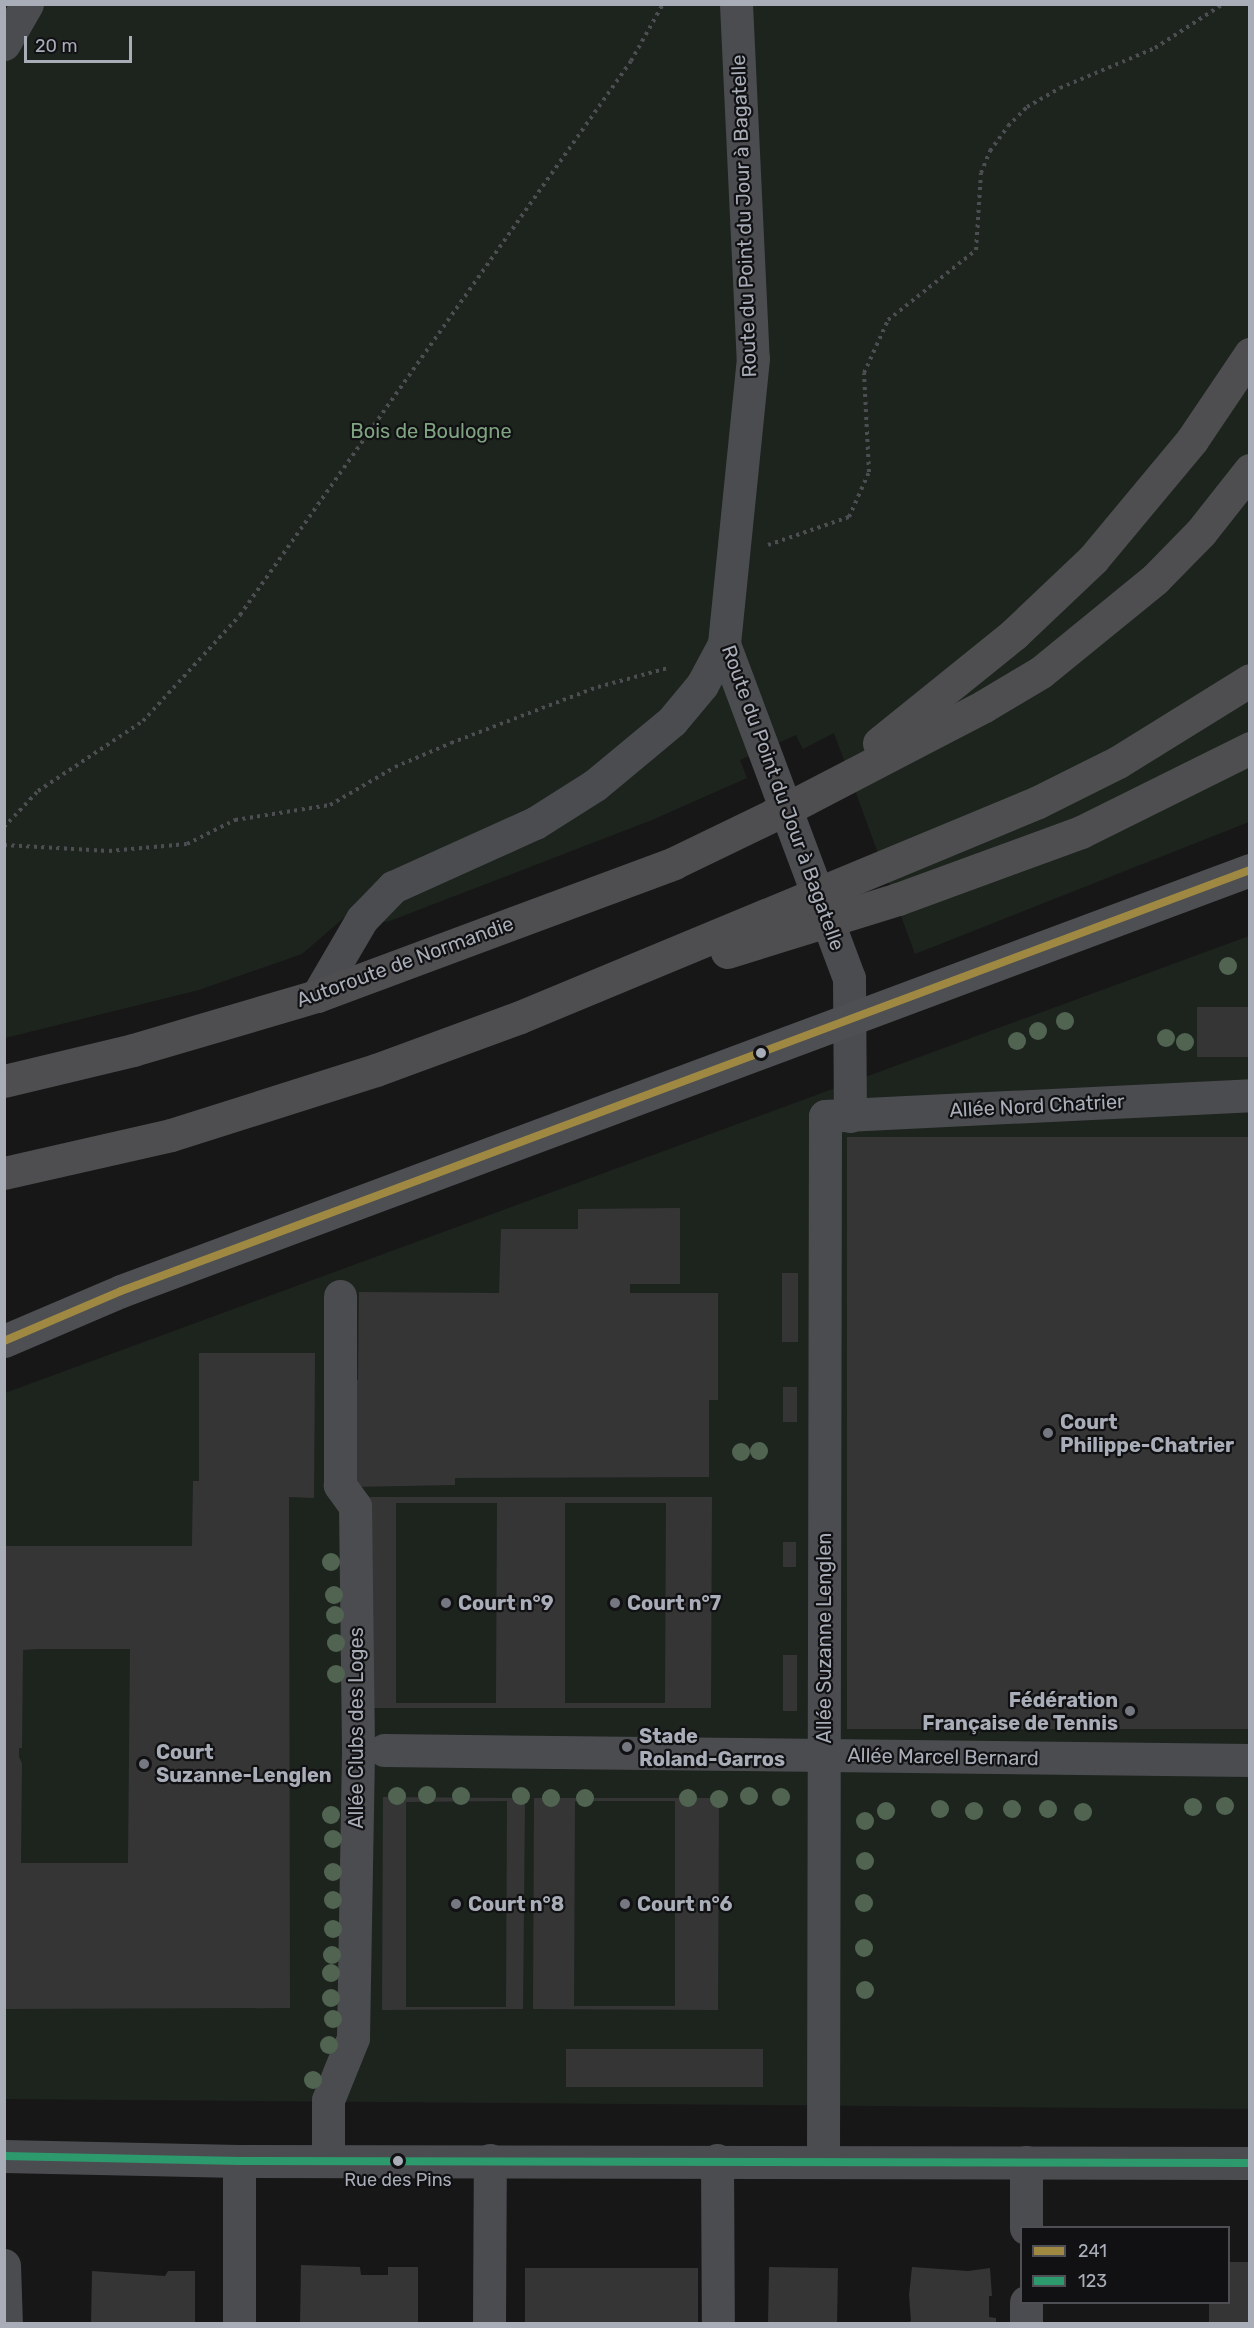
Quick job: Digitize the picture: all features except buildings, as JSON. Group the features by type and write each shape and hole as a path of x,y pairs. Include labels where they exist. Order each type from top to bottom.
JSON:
{"highway":[{"path":"792,806 940,697 1014,634 1093,559 1192,440 1250,354"},
{"path":"792,806 984,706 1041,672 1155,579 1201,532 1250,470"},
{"path":"4,1173 171,1135 376,1070 520,1017 1038,802 1118,762 1250,680"},
{"path":"520,1017 898,899 1081,832 1250,748"},
{"name":"Autoroute de Normandie","path":"4,1081 132,1050 317,996 674,863 792,806"}],"main road":[{"path":"4,1341 122,1290 852,1016 1250,870"},
{"path":"4,1317 122,1290"}],"street":[{"path":"4,44 27,4"},
{"name":"Route du Point du Jour à Bagatelle","path":"736,4 753,358 724,644 849,978 852,1016 838,1116"},
{"path":"317,996 362,919 393,888 535,823 595,785 672,721 702,685 724,644"},
{"name":"Allée Nord Chatrier","path":"838,1116 1250,1095"},
{"name":"Allée Suzanne Lenglen","path":"824,2160 824,1756 838,1116"},
{"name":"Allée Clubs des Loges","path":"328,2160 328,2100 353,2038 357,1784 355,1506 340,1485 340,1296"},
{"name":"Allée Marcel Bernard","path":"384,1750 1250,1760"},
{"path":"4,2156 239,2161 824,2160 1250,2163"},
{"path":"489,2324 490,2160"},
{"path":"717,2160 718,2324"},
{"path":"239,2161 239,2324"},
{"path":"1026,2162 1026,2226"},
{"path":"4,2265 6,2324"},
{"path":"1026,2304 1026,2324"}],"path":[{"path":"4,828 38,791 143,721 240,615 631,61 663,4"},
{"path":"732,563 772,543 849,517 869,472 864,374 888,320 976,250 981,173 990,150 1008,126 1027,107 1052,93 1165,43 1223,4"},
{"path":"4,845 109,851 187,844 235,820 330,805 395,767 451,743 598,687 677,666 724,644"}],"green space":[{"name":"Bois de Boulogne","path":"5,5 1249,5 1249,822 915,954 834,733 803,749 796,735 740,760 747,778 652,820 387,922 346,916 302,954 199,990 5,1038"},
{"name":"Stade Roland-Garros","path":"1249,936 1249,2109 5,2099 5,1393"}],"transit line":[{"name":"241","path":"4,1341 121,1291 1250,870"},
{"name":"123","path":"4,2156 239,2161 1250,2163"}],"place":[{"name":"Court Philippe-Chatrier","path":"1048,1433"},
{"name":"Court n°9","path":"446,1603"},
{"name":"Court n°7","path":"615,1603"},
{"name":"Fédération Française de Tennis","path":"1130,1711"},
{"name":"Stade Roland-Garros","path":"627,1747"},
{"name":"Court Suzanne-Lenglen","path":"144,1764"},
{"name":"Court n°8","path":"456,1904"},
{"name":"Court n°6","path":"625,1904"},
{"name":"Rue des Pins","path":"398,2161"}]}
